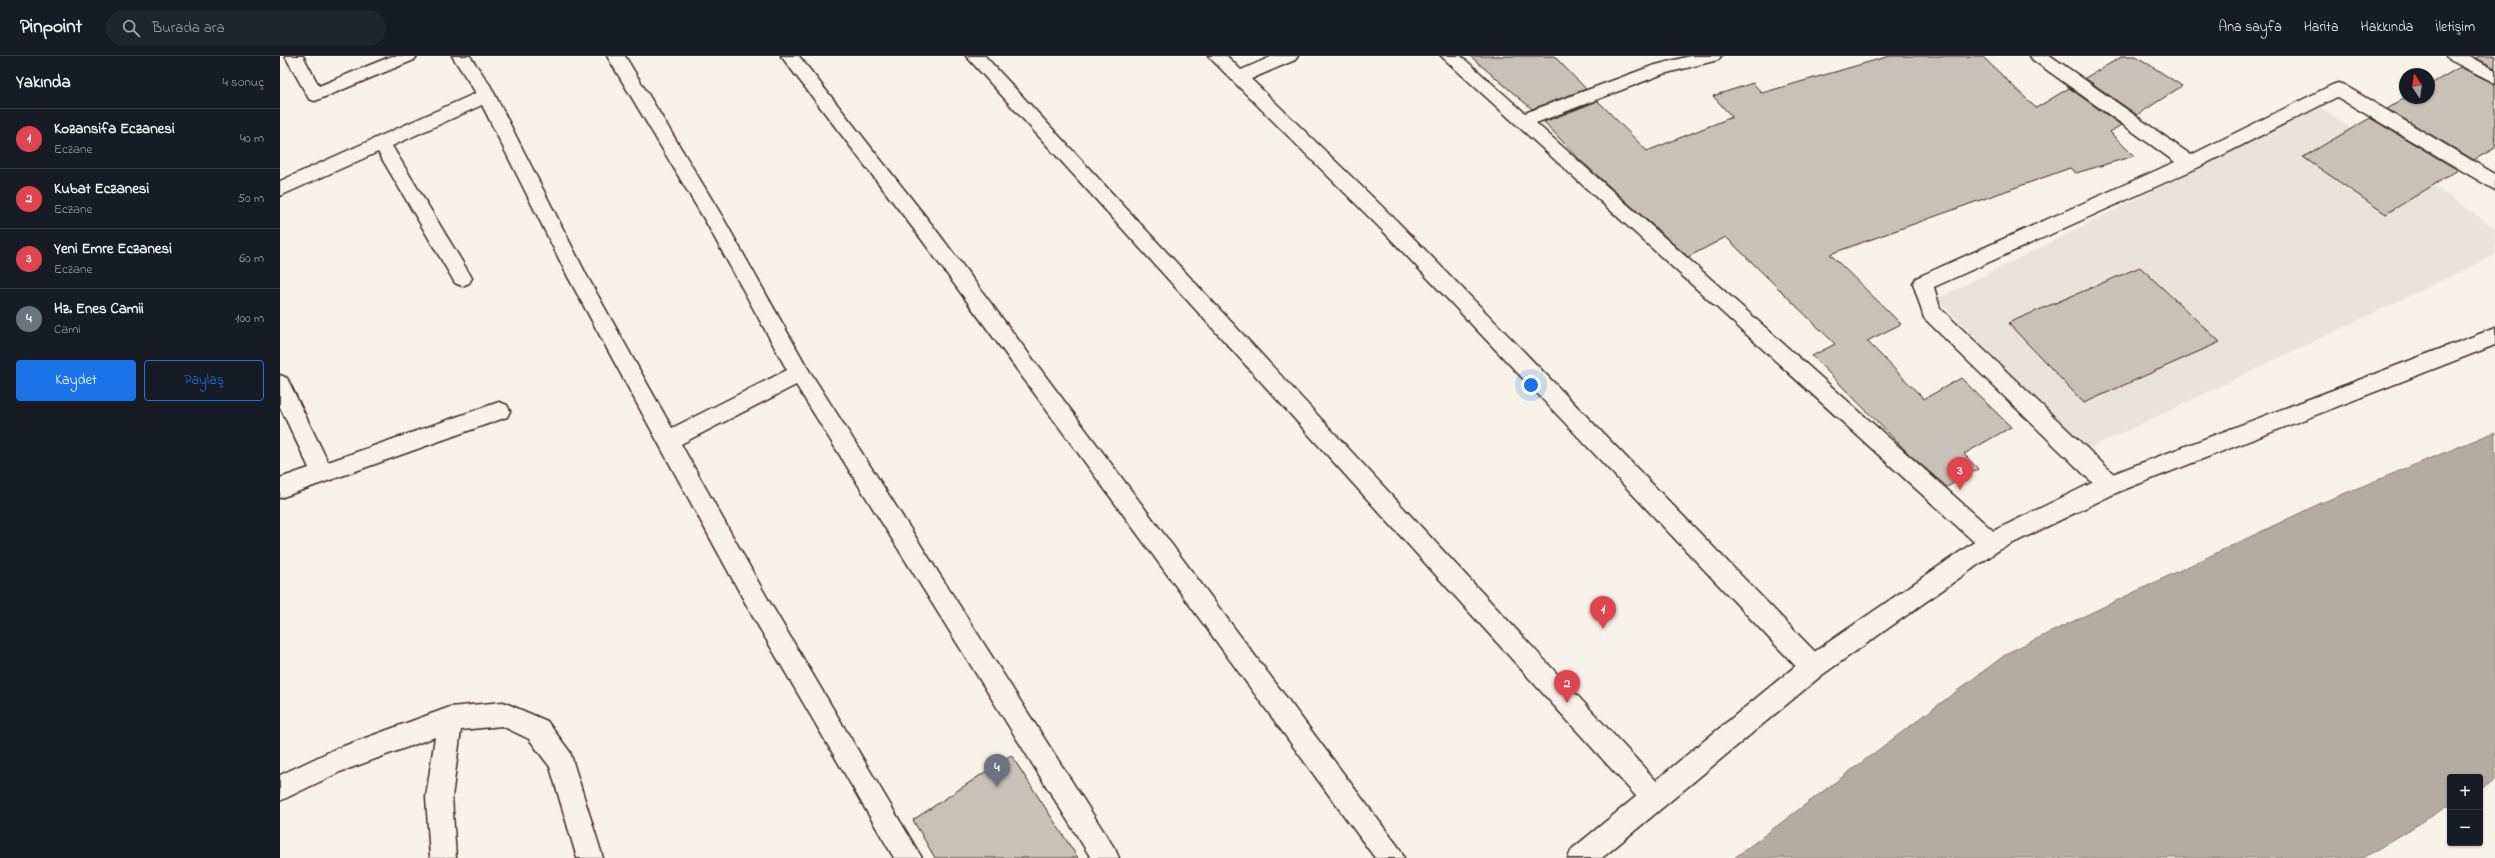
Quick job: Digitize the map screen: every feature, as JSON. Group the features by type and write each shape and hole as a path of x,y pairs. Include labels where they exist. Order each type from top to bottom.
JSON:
{"street":[{"path":"294,56 315,95 408,56"},
{"path":"461,56 486,96 578,277 761,609 910,858"},
{"path":"616,56 715,221 800,373 904,541 1106,858"},
{"path":"790,56 926,231 1391,858"},
{"path":"974,56 1228,336 1653,796"},
{"path":"1217,56 1390,226 1813,667"},
{"path":"1240,77 1289,56"},
{"path":"1450,56 1990,543"},
{"path":"1523,121 1658,70 1712,56"},
{"path":"2039,56 2190,163"},
{"path":"2456,56 2495,77"},
{"path":"2110,485 1931,312 1923,283 2190,163 2338,88 2495,183"},
{"path":"280,189 486,96"},
{"path":"382,144 462,278"},
{"path":"1581,858 1653,796 1813,667 1990,543 2110,485 2495,336"},
{"path":"668,440 800,373"},
{"path":"280,384 322,473"},
{"path":"280,488 499,411"},
{"path":"280,788 333,762 450,719 503,714 538,730 561,761 590,858"},
{"path":"443,858 440,797 450,719"}],"shaded area":[{"path":"2320,107 2495,228 2495,255 2084,451 1937,299"},
{"path":"2495,432 2495,780 2483,786 2483,774 2447,774 2447,807 2363,858 1734,858 2009,652 2321,503"}],"building":[{"path":"1470,56 1554,56 1586,89 1532,109"},
{"path":"1890,56 1982,56 2036,108 2069,88 2121,125 2110,132 2134,156 2076,173 2070,168 1830,254 1901,324 1867,341 1924,399 1961,378 2011,427 1964,454 1978,469 1947,487 1911,456 1812,356 1835,344 1726,237 1688,257 1579,159 1544,122 1598,101 1647,151 1732,117 1713,96 1753,83 1762,93"},
{"path":"2123,56 2136,56 2182,86 2137,115 2085,78"},
{"path":"2479,56 2495,56 2495,68 2476,58"},
{"path":"2460,67 2495,84 2495,148 2474,160 2387,109 2399,102 2399,104 2435,104 2435,82"},
{"path":"2370,118 2458,170 2386,214 2303,157"},
{"path":"2140,267 2220,342 2084,403 2008,323"},
{"path":"1011,755 1078,858 935,858 913,820"}],"place":[{"name":"Yeni Emre Eczanesi","path":"1960,490"},
{"name":"Kozansifa Eczanesi","path":"1603,629"},
{"name":"Kubat Eczanesi","path":"1567,703"},
{"name":"Hz. Enes Camii","path":"997,787"}]}
